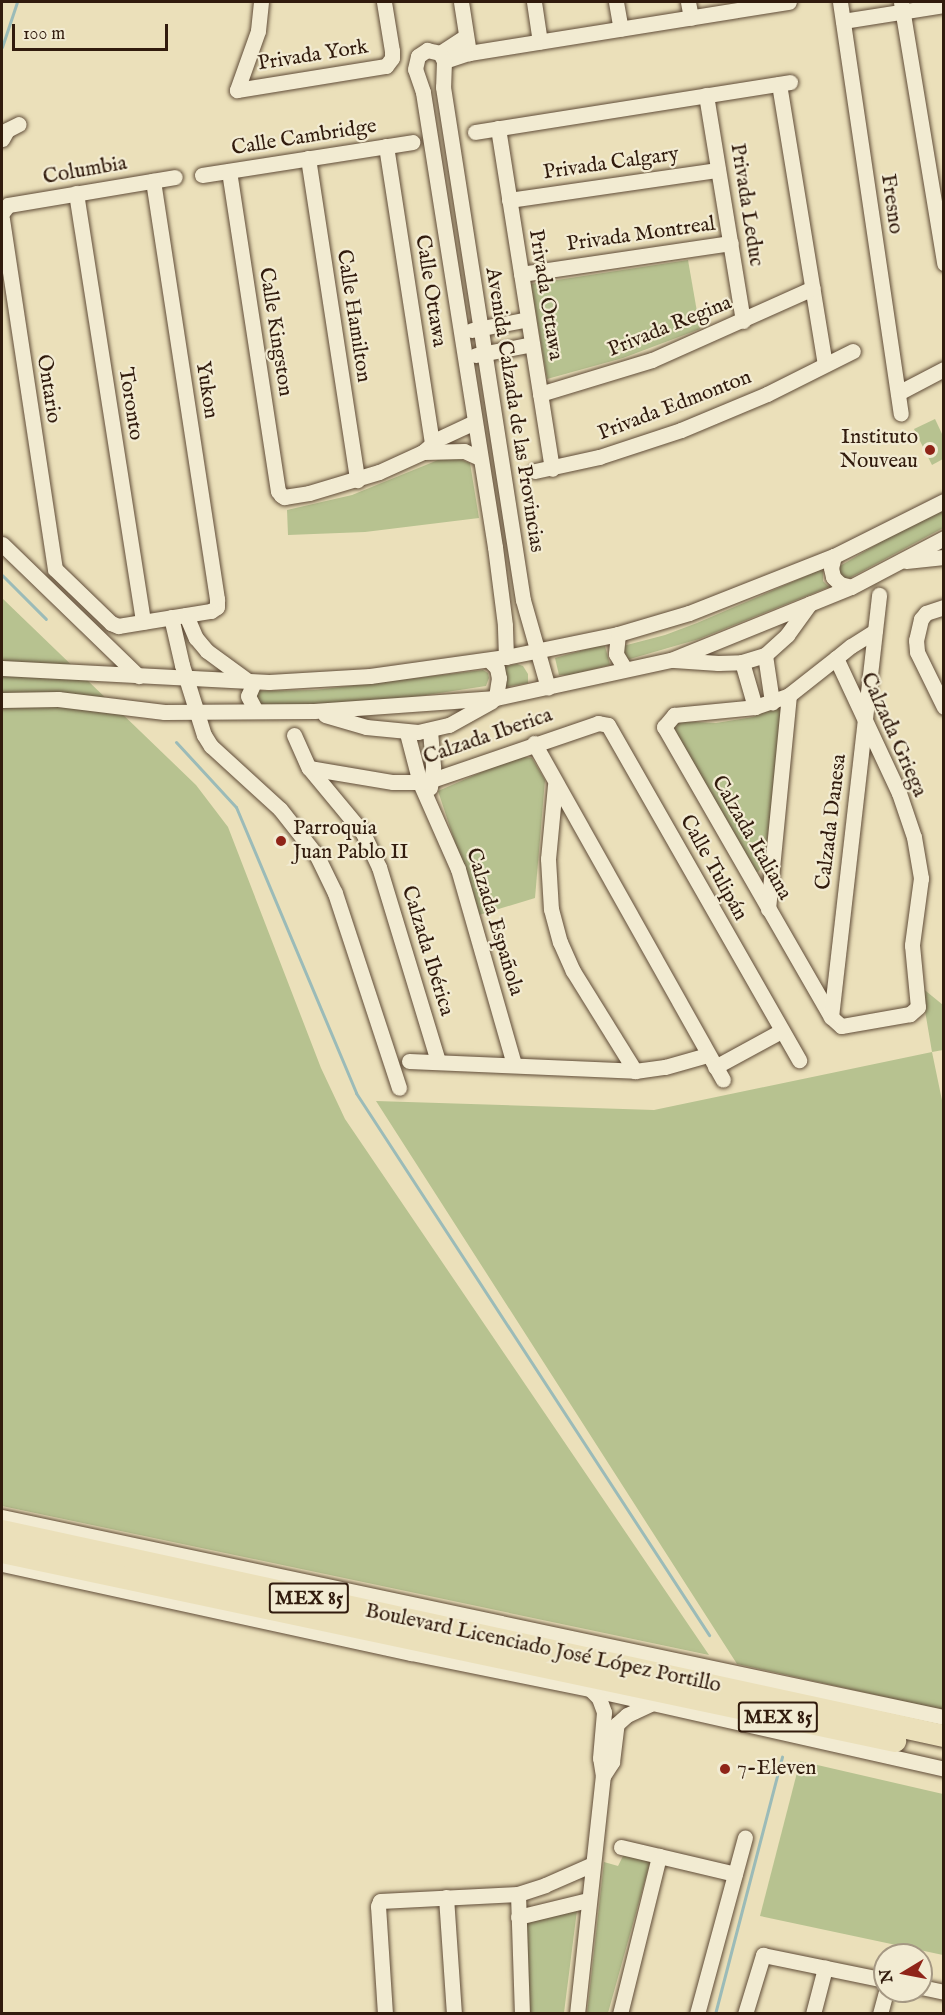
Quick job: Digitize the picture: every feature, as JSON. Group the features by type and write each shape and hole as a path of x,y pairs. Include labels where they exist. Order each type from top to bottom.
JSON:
{"highway":[{"path":"2,1519 11,1533"},
{"name":"Boulevard Licenciado José López Portillo","path":"11,1533 500,1631 944,1736"},
{"name":"Boulevard Licenciado José López Portillo","path":"2,1552 944,1752"},
{"path":"411,1653 448,1646"}],"street":[{"name":"Privada York","path":"261,2 258,31 237,90 390,56 416,62 427,50 442,57 789,2"},
{"path":"384,2 390,56 416,62"},
{"path":"461,2 469,53"},
{"path":"534,2 540,42"},
{"path":"616,2 621,29"},
{"path":"688,2 691,18"},
{"name":"Fresno","path":"840,2 901,413"},
{"path":"843,21 902,7 944,6"},
{"path":"902,7 944,263"},
{"path":"442,57 466,36"},
{"name":"Avenida Calzada de las Provincias","path":"442,57 443,87 450,137 523,600 548,688"},
{"name":"Avenida Calzada de las Provincias","path":"416,62 431,140 501,590 506,657"},
{"path":"476,132 785,83 825,364"},
{"name":"Privada Leduc","path":"706,95 743,321"},
{"path":"2,139 7,130 19,124"},
{"name":"Privada Ottawa","path":"498,128 552,469"},
{"name":"Calle Cambridge","path":"202,175 412,142"},
{"name":"Calle Ottawa","path":"386,146 430,449"},
{"name":"Calle Hamilton","path":"308,158 357,480"},
{"name":"Privada Calgary","path":"509,200 718,170"},
{"name":"Calle Kingston","path":"229,171 278,491 284,497 357,480"},
{"name":"Columbia","path":"2,214 8,205 175,177"},
{"name":"Yukon","path":"153,181 217,606 211,611 179,616"},
{"name":"Toronto","path":"76,193 142,622"},
{"name":"Ontario","path":"2,214 54,564 58,573 111,623 118,626 142,622"},
{"name":"Privada Montreal","path":"521,274 731,243"},
{"name":"Privada Regina","path":"540,394 652,360 813,288"},
{"path":"460,332 528,319"},
{"path":"464,357 532,344"},
{"name":"Privada Edmonton","path":"535,471 599,457 681,430 766,394 853,351"},
{"path":"898,393 944,369"},
{"path":"357,480 430,449 474,422"},
{"path":"430,449 464,451 480,458"},
{"path":"2,668 253,682 370,676 506,657 618,634 689,613 834,556 944,501"},
{"path":"2,700 58,699 150,711 314,711 393,708 496,698 670,660 851,587 944,537"},
{"path":"2,544 138,676"},
{"path":"834,556 831,568 833,577 840,584 851,587"},
{"path":"900,561 944,557"},
{"name":"Calzada Danesa","path":"831,1017 879,595"},
{"path":"670,660 742,662 765,655 787,635 810,603"},
{"path":"944,607 926,613 921,619 916,640 917,652 944,707"},
{"path":"142,622 179,616"},
{"path":"179,616 186,679 195,711 211,746 280,809 317,856 335,893 399,1088"},
{"path":"179,616 207,651 253,682"},
{"path":"836,658 875,631"},
{"path":"618,634 616,654 625,669"},
{"path":"765,655 766,677 772,702"},
{"name":"Calzada Griega","path":"755,707 789,695 836,658 899,793 914,837 921,878 912,945 920,1002 915,1012 842,1026 831,1017"},
{"path":"314,711 366,727 407,733 430,730 470,715 496,698 499,678 497,668 489,660"},
{"path":"742,662 755,707"},
{"path":"58,699 59,672"},
{"path":"253,682 248,696 256,711"},
{"path":"768,909 789,695"},
{"name":"Calzada Italiana","path":"755,707 674,715 668,719 664,728 831,1017"},
{"name":"Calzada Iberica","path":"309,768 427,786 534,743 598,723 608,725"},
{"name":"Calle Tulipán","path":"608,725 799,1060"},
{"path":"427,786 430,730"},
{"path":"407,733 427,786"},
{"name":"Calzada Ibérica","path":"294,735 309,768 363,833 379,867 438,1061"},
{"path":"534,743 555,785 715,1067"},
{"path":"555,785 548,859 551,909 560,942 573,971 635,1071"},
{"name":"Calzada Española","path":"427,786 458,869 514,1064"},
{"path":"409,1061 635,1071 665,1067 715,1067 781,1031"},
{"name":"Boulevard Licenciado José López Portillo","path":"2,1519 500,1631 944,1717"},
{"name":"Boulevard Licenciado José López Portillo","path":"2,1564 411,1653 590,1689 944,1769"},
{"path":"577,2013 603,1776 600,1758 604,1712 599,1698 590,1689"},
{"path":"603,1776 612,1762 617,1724 627,1714 651,1704"},
{"path":"697,2013 745,1837"},
{"path":"621,1846 735,1874"},
{"path":"620,2013 659,1856"},
{"path":"385,2013 378,1906 384,1901 518,1894 546,1885 593,1864"},
{"path":"518,1894 522,2013"},
{"path":"446,1897 454,2013"},
{"path":"518,1917 588,1900"},
{"path":"745,2013 761,1957 768,1954 873,1978"},
{"path":"813,2013 825,1968"}],"green space":[{"path":"688,260 700,329 623,358 547,379 531,284"},
{"path":"935,419 943,436 943,459 932,465 914,429"},
{"path":"443,458 459,459 470,463 479,518 365,532 288,535 287,510 352,495"},
{"path":"943,505 943,528 844,581 835,569"},
{"path":"820,570 823,571 823,581 829,587 699,639 623,661 623,646 665,635 697,623"},
{"path":"2,598 196,785 228,827 321,1068 345,1119 709,1655 2,1506"},
{"path":"601,645 605,646 610,665 571,675 559,675 555,658"},
{"path":"517,664 523,666 528,674 528,683 500,688 497,668"},
{"path":"483,670 488,673 489,678 486,686 367,704 260,706 252,695 256,691 315,690"},
{"path":"778,707 783,714 764,865 758,872 752,871 669,732 677,721 716,723 753,717"},
{"path":"519,756 532,758 545,780 535,898 479,915 438,791"},
{"path":"921,987 943,1005 943,1050 932,1052"},
{"path":"932,1052 944,1110 943,1710 737,1664 376,1101 654,1110"},
{"path":"800,1761 943,1794 943,1955 933,1953 933,1943 887,1943 760,1916"},
{"path":"624,1854 651,1859 608,2013 587,2014 604,1862 618,1866"},
{"path":"577,1910 564,2013 530,2013 524,1918"}],"waterway":[{"path":"2,47 17,2"},
{"path":"2,575 46,619"},
{"path":"176,742 236,807 356,1093 709,1635"},
{"path":"715,2014 782,1757"}],"place":[{"name":"Instituto Nouveau","path":"930,450"},
{"name":"Parroquia Juan Pablo II","path":"281,841"},
{"name":"7-Eleven","path":"725,1769"}]}
